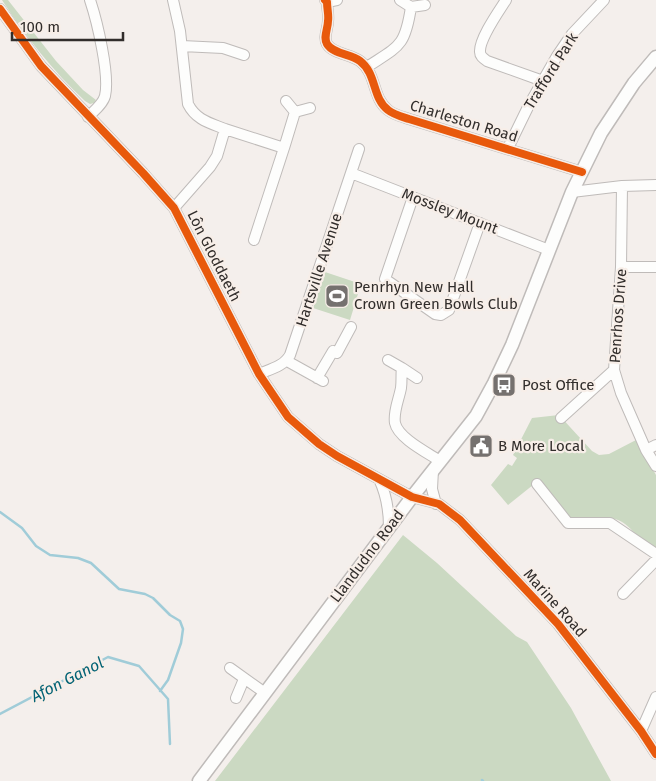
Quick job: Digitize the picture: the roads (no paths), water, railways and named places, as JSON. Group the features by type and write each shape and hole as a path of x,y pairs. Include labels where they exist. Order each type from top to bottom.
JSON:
{"main road":[{"name":"Llandudno Road","path":"199,781 412,496 476,416 494,384 512,344 572,192 582,172 612,115 634,83 656,58"}],"street":[{"path":"88,117 103,101 106,90 97,19 90,0"},
{"path":"173,0 182,46 186,97 191,110 204,121 284,148"},
{"path":"400,0 411,7 425,6"},
{"path":"506,0 486,32 480,53 487,61 543,81"},
{"name":"Trafford Park","path":"508,148 518,125 572,34 604,0"},
{"path":"330,1 325,39 328,45 333,50 351,55 367,67 399,46 408,30 411,7"},
{"name":"Lôn Gloddaeth","path":"0,8 41,66 174,208 259,374 288,417 302,431 337,456 412,496"},
{"path":"182,46 223,48 244,55"},
{"name":"Charleston Road","path":"367,67 381,102 389,111 409,120 508,148 582,172"},
{"path":"286,101 295,112"},
{"path":"295,112 310,108"},
{"path":"254,240 295,112"},
{"path":"174,208 210,167 217,156 225,128"},
{"name":"Hartsville Avenue","path":"287,361 359,149"},
{"name":"Mossley Mount","path":"351,173 549,250"},
{"path":"572,192 656,184"},
{"name":"Penrhos Drive","path":"622,186 622,267 614,370 621,393 646,450 656,466"},
{"path":"413,197 385,279 435,314 441,315 449,310 480,222"},
{"path":"622,267 656,267"},
{"path":"259,374 287,361 320,380 333,351 337,353 351,327"},
{"path":"388,360 417,378"},
{"path":"402,368 395,423 398,431 437,465 432,489 436,504"},
{"path":"561,418 614,370"},
{"path":"646,450 656,445"},
{"path":"379,479 389,511 389,527"},
{"path":"536,484 568,523 610,523 656,554"},
{"name":"Marine Road","path":"412,496 436,504 460,520 558,624 656,754"},
{"path":"623,594 656,560"},
{"path":"230,668 265,694"},
{"path":"236,698 244,679"},
{"path":"640,731 656,697"}],"waterway":[{"path":"0,512 22,528 36,546 50,555 78,558 91,563 119,589 145,594 153,598 170,615 180,621 183,629 181,643 168,680 160,691"},
{"name":"Afon Ganol","path":"0,714 108,657 139,666 168,699 170,744"}],"place":[{"name":"Penrhyn New Hall Crown Green Bowls Club","path":"337,296"},
{"name":"Post Office","path":"504,385"},
{"name":"B More Local","path":"481,446"}]}
